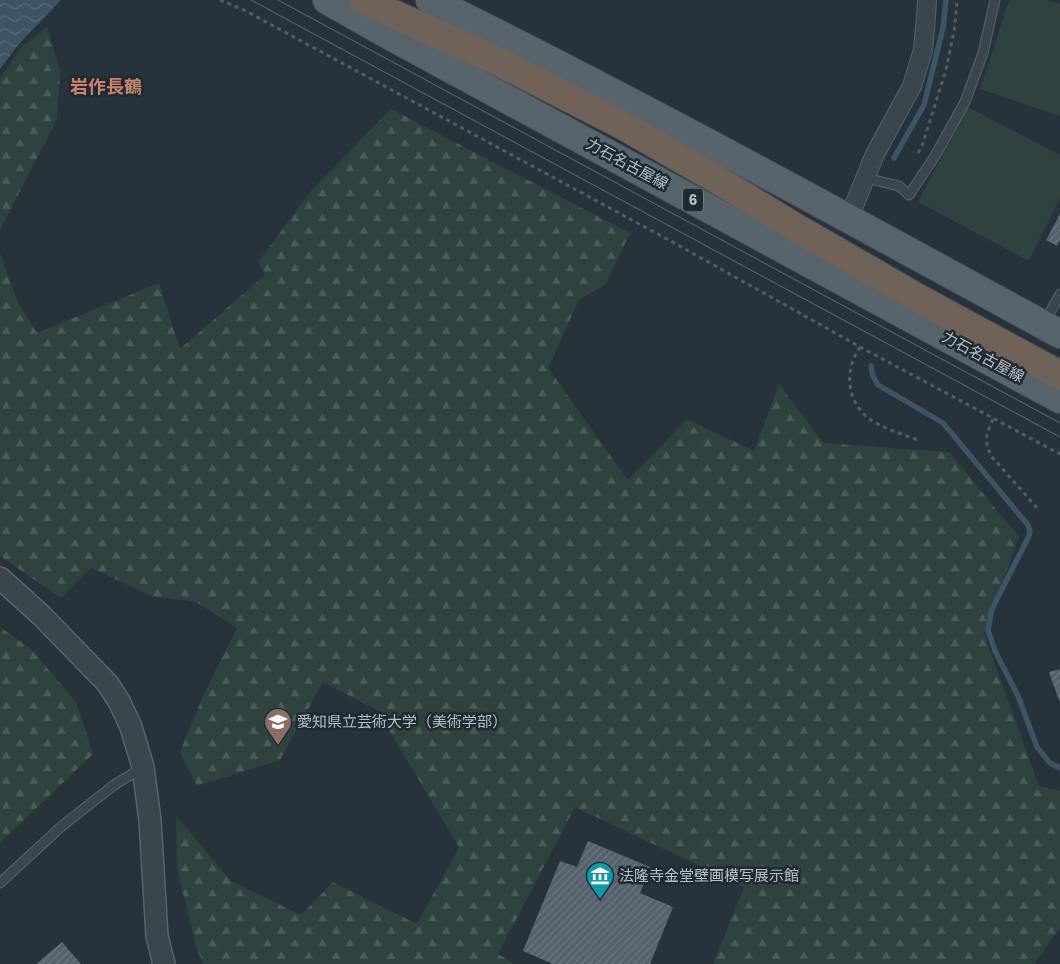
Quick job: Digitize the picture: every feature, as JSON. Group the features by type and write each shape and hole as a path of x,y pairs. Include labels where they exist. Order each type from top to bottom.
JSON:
{"highway":[{"path":"363,0 429,29 624,126 805,233 1060,356"},
{"path":"424,0 506,46 631,111 728,166 843,237 920,290 1060,374"}],"main road":[{"name":"力石名古屋線","path":"327,0 1060,399"},
{"path":"424,0 589,80 849,218 1052,329"}],"street":[{"path":"849,218 875,154 912,86 923,50 927,0"},
{"path":"0,578 42,616 108,684 120,703 131,727 143,767 150,820 158,936 164,964"}],"lane":[{"path":"866,178 900,186 909,195 935,156 965,102 983,53 995,0"},
{"path":"1052,329 1060,294"},
{"path":"0,883 69,820 114,785 143,767"}],"path":[{"path":"220,0 244,10 667,238 860,347 1060,454"},
{"path":"917,154 922,146 946,70 955,26 957,0"},
{"path":"860,347 853,358 849,377 852,396 856,403 862,412 878,424 918,440"},
{"path":"993,419 988,430 987,447 992,457 1038,509"}],"green space":[{"path":"1009,0 1047,0 1060,4 1060,116 980,89"},
{"path":"47,26 60,72 57,119 0,230 0,78 21,48"},
{"path":"968,107 1060,155 1060,198 1029,261 918,202"},
{"path":"391,109 630,233 606,284 579,300 548,368 628,480 687,419 754,451 779,384 823,443 949,452 1019,537 984,634 1039,786 1060,791 1060,928 1034,964 713,964 744,887 575,807 498,954 515,964 204,964 197,950 177,869 176,816 231,881 301,915 333,882 417,924 459,847 377,710 323,682 280,760 197,786 180,752 204,694 237,628 194,601 153,597 91,568 61,598 0,556 0,253 18,303 37,333 159,283 180,349 265,275 258,262 311,191"},
{"path":"0,627 31,649 76,702 93,754 0,843"}],"water":[{"path":"0,0 61,0 18,45 0,69"}],"building":[{"path":"1060,214 1060,240 1057,246 1046,240"},
{"path":"1060,669 1060,703 1049,672"},
{"name":"法隆寺金堂壁画模写展示館","path":"588,841 650,867 640,893 673,907 650,964 553,964 523,951 560,861 577,867"},
{"path":"62,942 81,964 36,964"}],"waterway":[{"path":"894,158 924,105 943,28 946,0"},
{"path":"871,366 873,376 878,385 943,423 1028,525 1029,536 992,609 988,630 995,651 1018,696 1037,747 1050,763 1060,768"}],"tram line":[{"path":"251,0 1060,437"},
{"path":"278,0 1060,423"}],"place":[{"name":"愛知県立芸術大学（美術学部）","path":"278,746"},
{"name":"法隆寺金堂壁画模写展示館","path":"600,900"}],"district":[{"name":"岩作長鶴","path":"106,87"}]}
